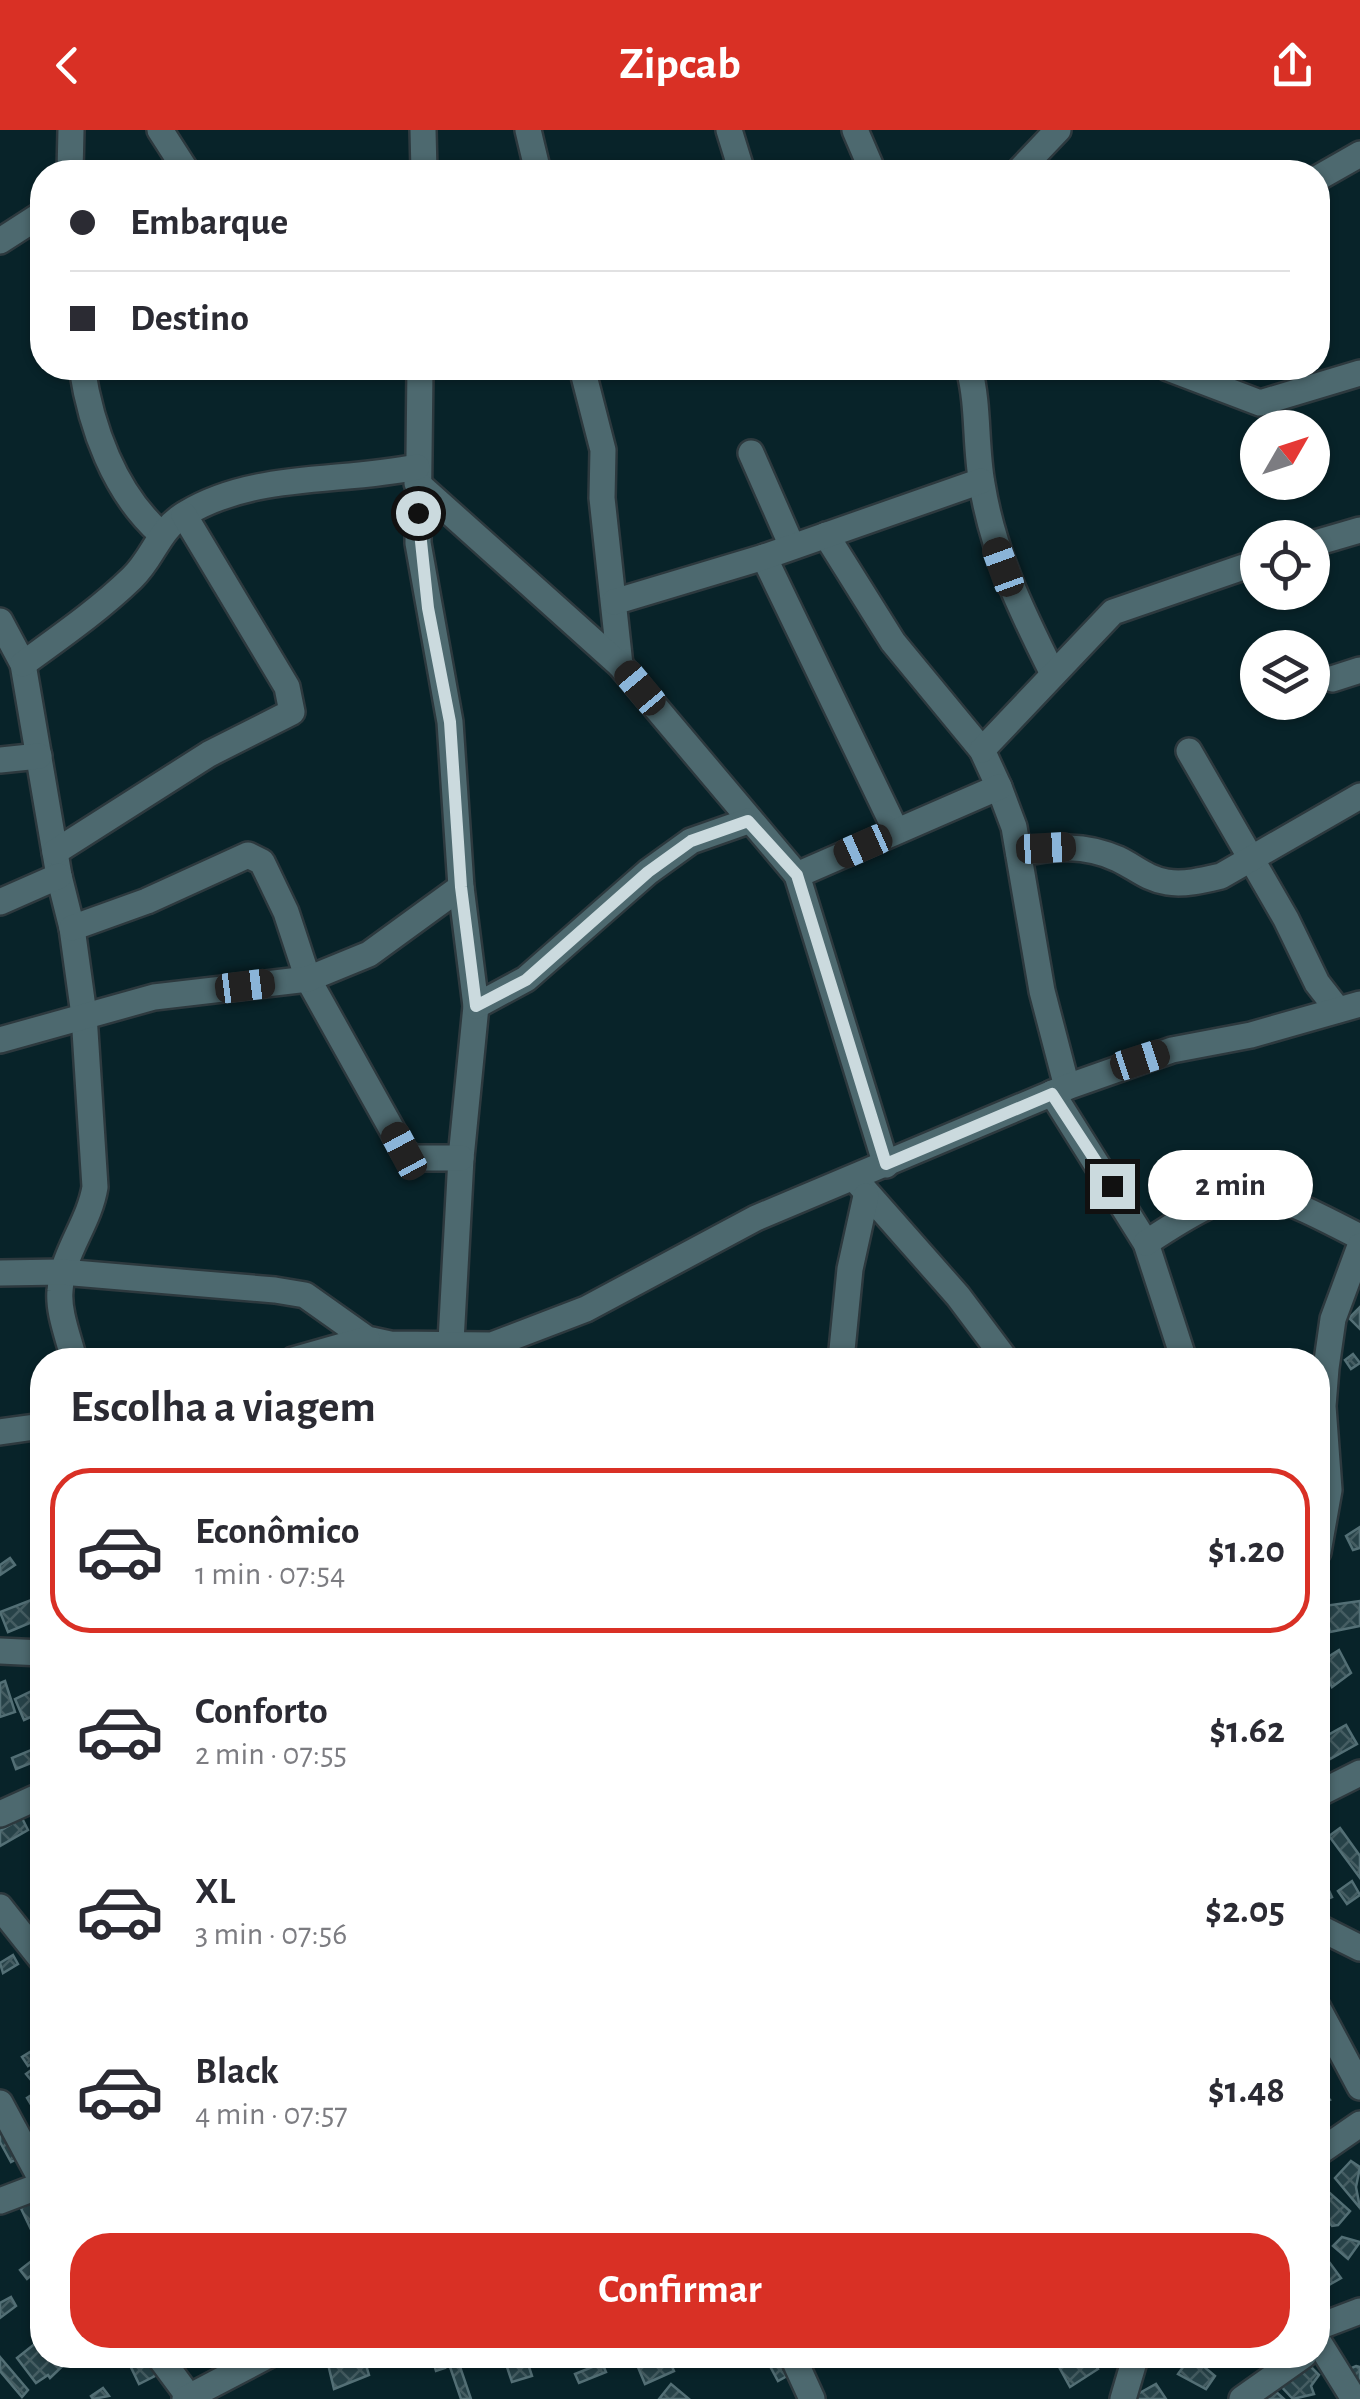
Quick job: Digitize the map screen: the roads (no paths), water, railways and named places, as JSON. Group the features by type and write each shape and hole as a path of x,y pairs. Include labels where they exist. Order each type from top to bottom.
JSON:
{"street":[{"path":"70,160 71,130"},
{"path":"160,130 179,160"},
{"path":"423,130 424,160"},
{"path":"528,130 535,160"},
{"path":"729,130 738,160"},
{"path":"854,130 868,160"},
{"path":"1029,160 1058,130"},
{"path":"1330,171 1360,154"},
{"path":"0,241 30,222"},
{"path":"1200,380 1260,403 1360,373"},
{"path":"84,380 89,415 103,446 140,512 160,533"},
{"path":"420,380 418,542 450,722 461,887 476,1006 461,1158 451,1348"},
{"path":"585,380 603,450 602,498 620,664"},
{"path":"972,380 981,481 994,543 1011,592 1053,674"},
{"path":"751,452 791,544"},
{"path":"24,664 132,578 150,557 160,533 184,514 240,491 294,482 417,475 620,664 797,875 886,1164"},
{"path":"614,602 764,556 981,481"},
{"path":"0,902 209,754 292,712 287,688 184,514"},
{"path":"1330,539 1360,530"},
{"path":"826,535 893,642 982,750 999,786 1019,854 1060,1090 1146,1243 1180,1348"},
{"path":"764,556 896,832"},
{"path":"982,750 1112,612 1240,568"},
{"path":"0,621 24,664 84,1015 95,1187 92,1204 62,1272 59,1295 71,1348"},
{"path":"1332,679 1360,670"},
{"path":"1189,751 1317,983 1349,1007"},
{"path":"0,760 38,756"},
{"path":"797,875 999,786"},
{"path":"1019,854 1073,846 1103,853 1141,875 1168,883 1221,876 1360,796"},
{"path":"476,1006 526,980 648,872 691,841 748,821"},
{"path":"72,928 254,856 262,862 275,886 308,978 407,1156 461,1158"},
{"path":"0,1040 154,997 308,978 370,954 461,887"},
{"path":"480,1348 568,1316 756,1218 860,1187 886,1164 1060,1090 1172,1050 1349,1007"},
{"path":"842,1348 860,1187"},
{"path":"860,1187 958,1296 997,1348"},
{"path":"1146,1243 1198,1209 1251,1192 1360,1237"},
{"path":"1329,1348 1333,1319 1360,1246"},
{"path":"0,1273 62,1272 305,1295 368,1339"},
{"path":"336,1348 368,1339 421,1348"},
{"path":"0,1432 30,1428"},
{"path":"0,1650 30,1652"},
{"path":"1330,1788 1360,1773"},
{"path":"0,1814 30,1800"},
{"path":"0,1907 30,1945"},
{"path":"1330,1933 1360,1948"},
{"path":"1330,2031 1360,2087"},
{"path":"0,2104 30,2160"},
{"path":"1330,2145 1360,2124"},
{"path":"0,2201 30,2188"},
{"path":"1330,2332 1360,2311"},
{"path":"1330,2365 1353,2399 1360,2395"},
{"path":"167,2368 187,2398 244,2368"},
{"path":"797,2368 807,2397"},
{"path":"1123,2399 1132,2368"},
{"path":"1242,2399 1282,2368"}]}
